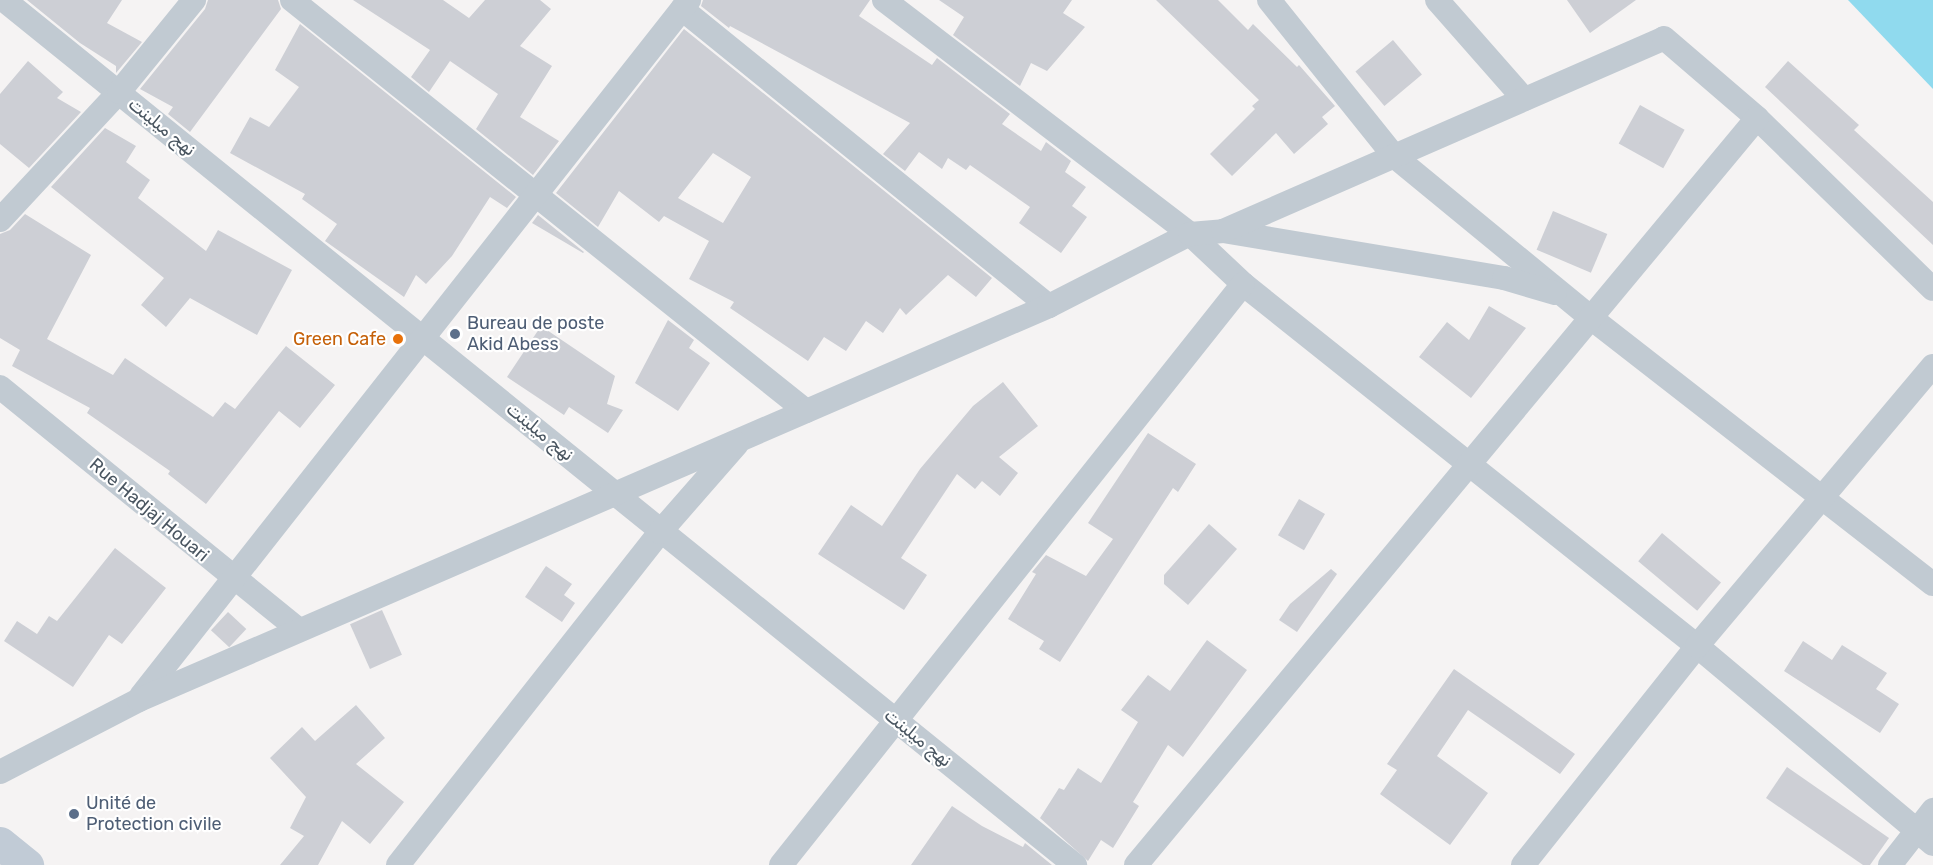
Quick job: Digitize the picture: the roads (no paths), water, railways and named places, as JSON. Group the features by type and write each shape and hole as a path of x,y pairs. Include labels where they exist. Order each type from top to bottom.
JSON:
{"main road":[{"path":"0,843 27,865"}],"street":[{"name":"نهج ميلينت","path":"4,0 1075,865"},
{"path":"0,220 119,92 194,0"},
{"path":"292,0 806,411"},
{"path":"884,0 1190,234 1243,284 1697,646 1925,837"},
{"path":"1269,0 1394,156 1591,318 1933,584"},
{"path":"1437,0 1524,99"},
{"path":"139,699 685,4 1049,306"},
{"path":"1223,231 1664,38 1757,118 1933,289"},
{"path":"1136,865 1468,462 1757,118"},
{"path":"0,772 139,699 1049,306 1190,234 1223,231 1504,278 1566,297"},
{"path":"781,865 1243,284"},
{"path":"1523,865 1697,646 1933,366"},
{"name":"Rue Hadjaj Houari","path":"0,387 232,579 299,630"},
{"path":"398,865 660,532 742,439"},
{"path":"1890,865 1925,837 1933,810"}],"water":[{"path":"1848,0 1933,0 1933,89"}],"place":[{"name":"Bureau de poste Akid Abess","path":"455,334"},
{"name":"Green Cafe","path":"398,339"},
{"name":"Unité de Protection civile","path":"74,814"}]}
